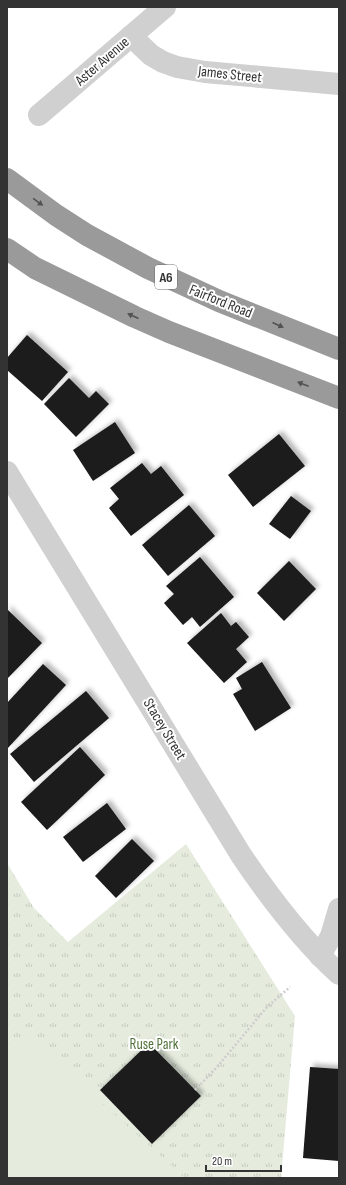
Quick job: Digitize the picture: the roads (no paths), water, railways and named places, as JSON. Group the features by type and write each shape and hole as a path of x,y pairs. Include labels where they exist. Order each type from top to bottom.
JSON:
{"highway":[{"name":"Fairford Road","path":"7,179 56,215 87,235 148,268 219,301 339,349"},
{"path":"7,249 35,268 135,317 169,332 339,398"}],"street":[{"name":"Aster Avenue","path":"39,115 165,7"},
{"name":"James Street","path":"131,36 151,55 177,68 204,72 339,84"},
{"name":"Stacey Street","path":"7,472 223,827 262,886 320,956 339,974"},
{"path":"320,956 331,936 339,909"}],"park label":[{"name":"Ruse Park","path":"154,1044"}]}
